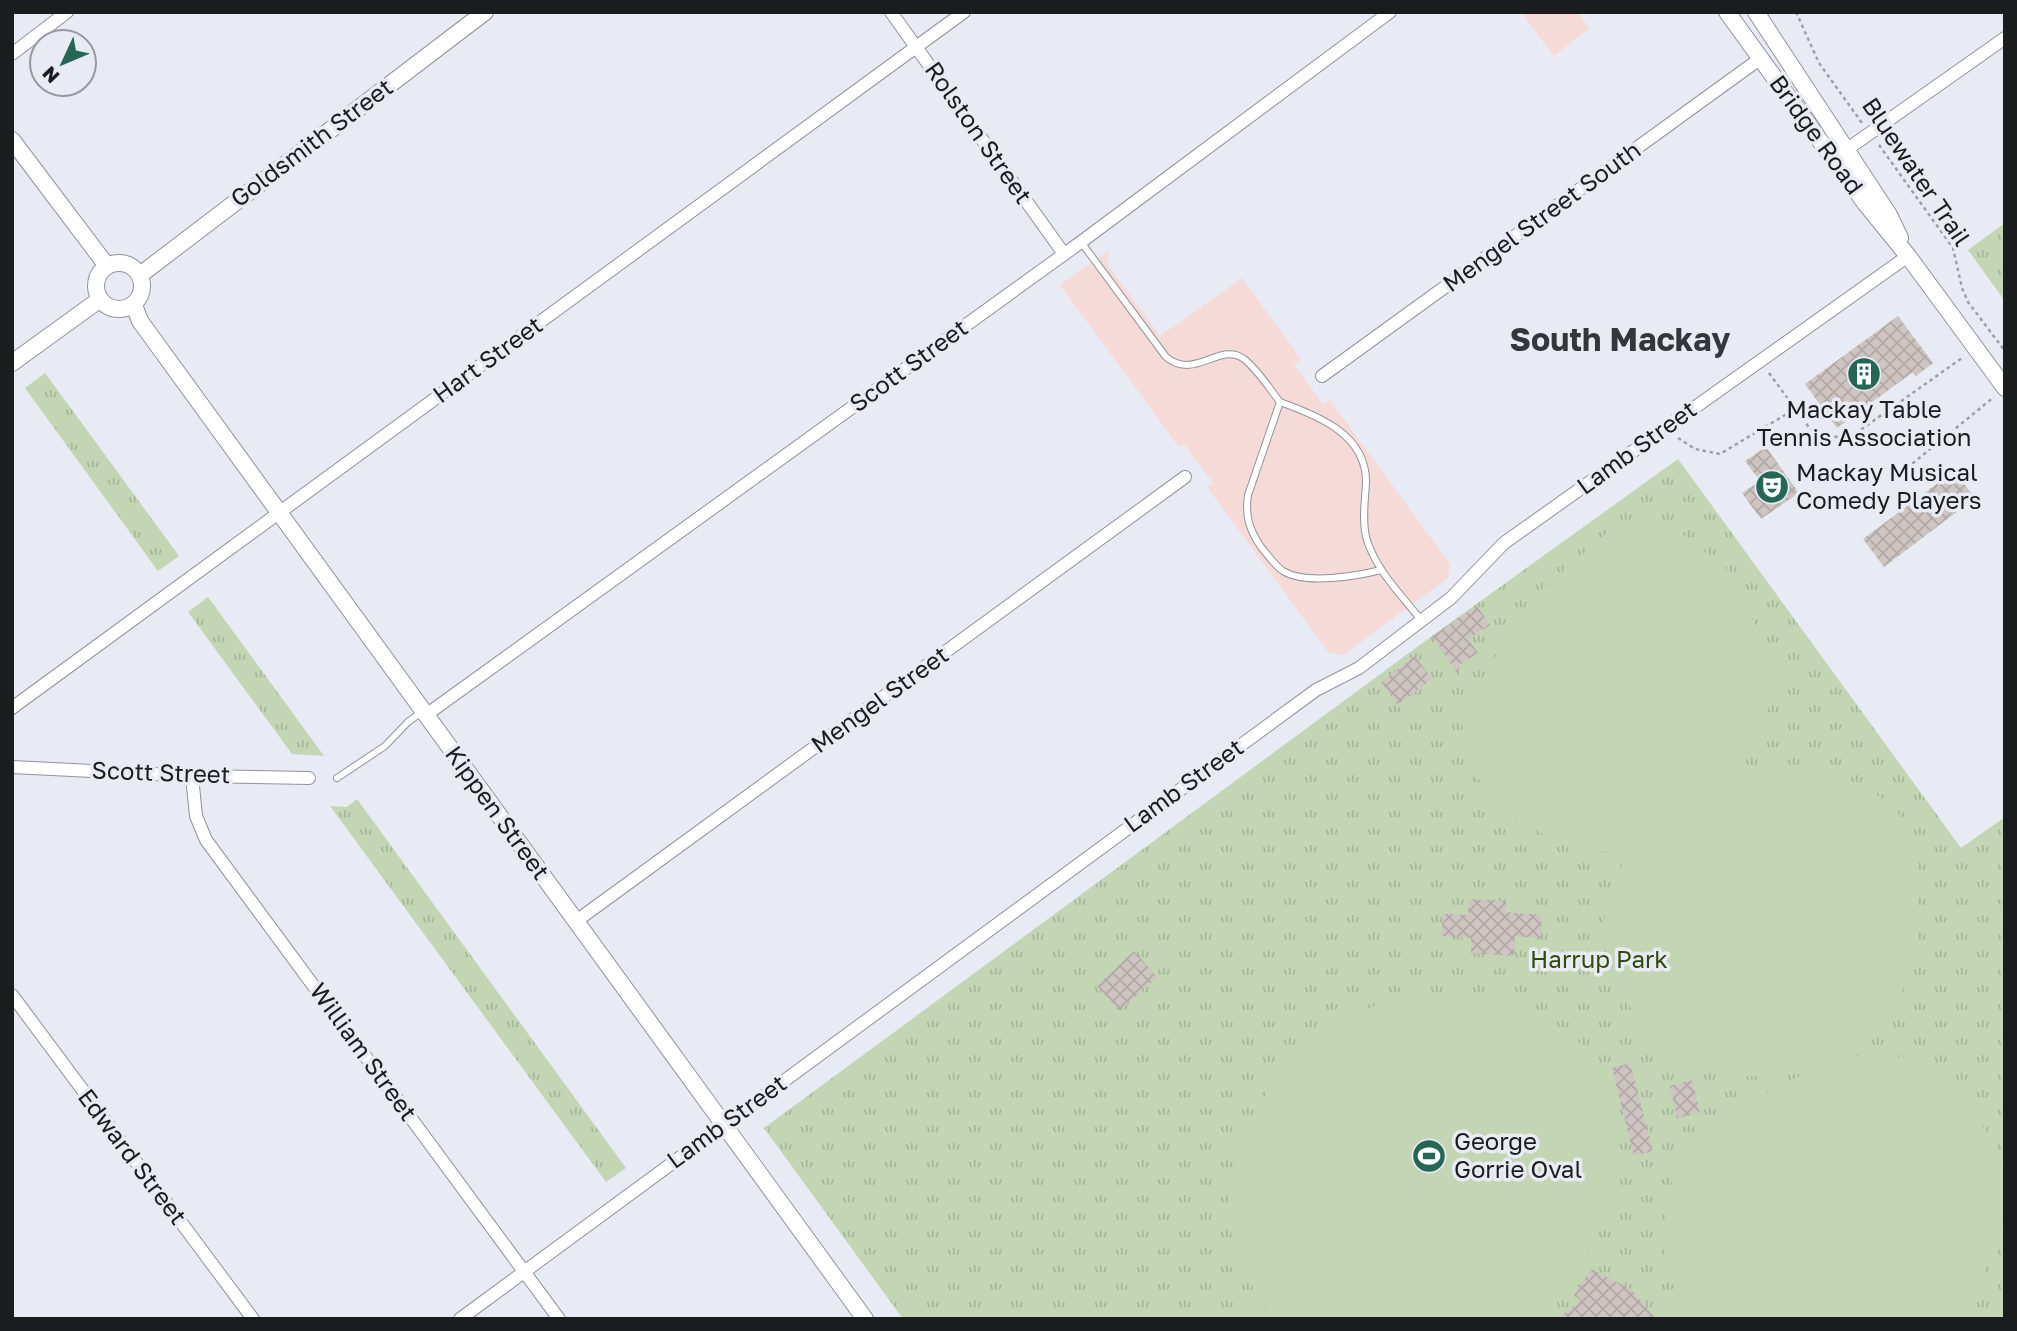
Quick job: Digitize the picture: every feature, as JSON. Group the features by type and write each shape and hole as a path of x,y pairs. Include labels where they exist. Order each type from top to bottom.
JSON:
{"street":[{"path":"12,54 67,12"},
{"name":"Goldsmith Street","path":"140,275 485,12"},
{"name":"Rolston Street","path":"891,12 1063,254"},
{"name":"Hart Street","path":"12,708 964,12"},
{"name":"Scott Street","path":"424,713 1081,242 1390,12"},
{"name":"Bridge Road","path":"1727,12 1840,154"},
{"name":"Bridge Road","path":"1756,12 1840,154 1908,256 1976,348 2001,391"},
{"path":"1840,154 1871,135 2005,38"},
{"path":"1761,58 1778,46"},
{"name":"Mengel Street South","path":"1322,376 1761,58"},
{"path":"12,140 107,266"},
{"name":"Lamb Street","path":"460,1319 1316,690 1359,668 1460,590 1504,543 1908,256"},
{"path":"117,262 127,264 140,275 143,288 141,296 126,309 110,308 99,300 96,282 100,271 107,266 117,262"},
{"path":"12,363 99,300"},
{"name":"Kippen Street","path":"134,304 140,320 278,513 865,1319"},
{"name":"Mengel Street","path":"575,922 1185,477"},
{"name":"Scott Street","path":"12,767 192,776 309,778"},
{"name":"William Street","path":"192,776 196,816 206,840 559,1319"},
{"name":"Edward Street","path":"12,995 253,1319"}],"lane":[{"path":"1081,242 1166,357 1175,365 1186,367 1228,354 1236,355 1252,368 1280,402 1319,417 1342,431 1358,450 1365,466 1363,516 1366,536 1381,570 1422,621"},
{"path":"1280,402 1248,495 1246,510 1251,532 1276,566 1297,577 1345,576 1381,570"},
{"name":"Scott Street","path":"337,778 385,746 408,722 424,713"}],"path":[{"name":"Bluewater Trail","path":"1796,12 1819,63 1953,248 1968,302 2005,351"},
{"path":"1760,360 1795,409 1823,440 1859,431 1976,348"},
{"path":"1907,468 2001,391"},
{"path":"1664,429 1695,449 1720,454 1795,409"}],"shaded area":[{"path":"1521,12 1578,12 1589,28 1554,56"},
{"path":"1109,250 1107,264 1160,336 1242,278 1301,359 1294,365 1323,404 1330,400 1450,564 1448,578 1343,655 1329,653 1208,488 1213,483 1184,444 1179,447 1060,285"}],"green space":[{"path":"2005,223 2005,301 1968,250"},
{"path":"45,373 179,556 158,571 25,388"},
{"name":"Harrup Park","path":"1678,459 1961,848 2005,817 2005,1319 903,1319 764,1128 1432,636"},
{"path":"1614,527 1679,531 1729,571 1782,680 1747,750 1713,778 1806,766 1865,787 1889,804 1911,827 1917,856 1918,947 1903,990 1875,1035 1841,1059 1865,1055 1901,1057 1944,1082 1984,1128 2005,1176 2005,1206 1999,1230 1966,1319 1687,1319 1664,1261 1665,1207 1679,1157 1699,1130 1803,1074 1742,1076 1707,1072 1672,1057 1654,1042 1625,997 1610,962 1603,934 1608,903 1627,852 1575,851 1532,828 1496,801 1471,770 1462,731 1466,703 1534,596"},
{"path":"208,597 324,756 292,754 188,612"},
{"path":"357,799 626,1168 606,1182 330,806 347,807"},
{"name":"George Gorrie Oval","path":"1457,993 1502,1000 1544,1017 1584,1046 1611,1093 1619,1132 1620,1172 1608,1211 1592,1248 1558,1296 1531,1319 1276,1319 1260,1299 1244,1269 1233,1240 1229,1219 1235,1164 1256,1111 1271,1086 1290,1064 1310,1044 1333,1027 1382,1003"}],"building":[{"name":"Mackay Table Tennis Association","path":"1898,316 1933,363 1916,376 1913,372 1837,428 1805,384"},
{"name":"Mackay Musical Comedy Players","path":"1766,447 1799,493 1761,519 1742,493 1760,481 1745,461"},
{"path":"1954,471 1975,498 1884,567 1863,539"},
{"path":"1477,606 1490,625 1468,639 1478,653 1459,665 1459,676 1432,636"},
{"path":"1415,656 1432,679 1398,705 1381,682"},
{"path":"1469,899 1506,901 1506,912 1542,915 1541,938 1515,936 1514,956 1471,953 1471,938 1441,936 1443,914 1468,915"},
{"path":"1134,951 1157,977 1120,1011 1097,986"},
{"path":"1630,1063 1653,1151 1634,1156 1612,1068"},
{"path":"1692,1080 1700,1113 1677,1118 1670,1086"},
{"path":"1591,1269 1631,1289 1656,1319 1557,1319 1581,1301 1574,1295"}],"place":[{"name":"Mackay Table Tennis Association","path":"1864,374"},
{"name":"Mackay Musical Comedy Players","path":"1772,487"},
{"name":"George Gorrie Oval","path":"1429,1156"}],"district":[{"name":"South Mackay","path":"1620,340"}]}
